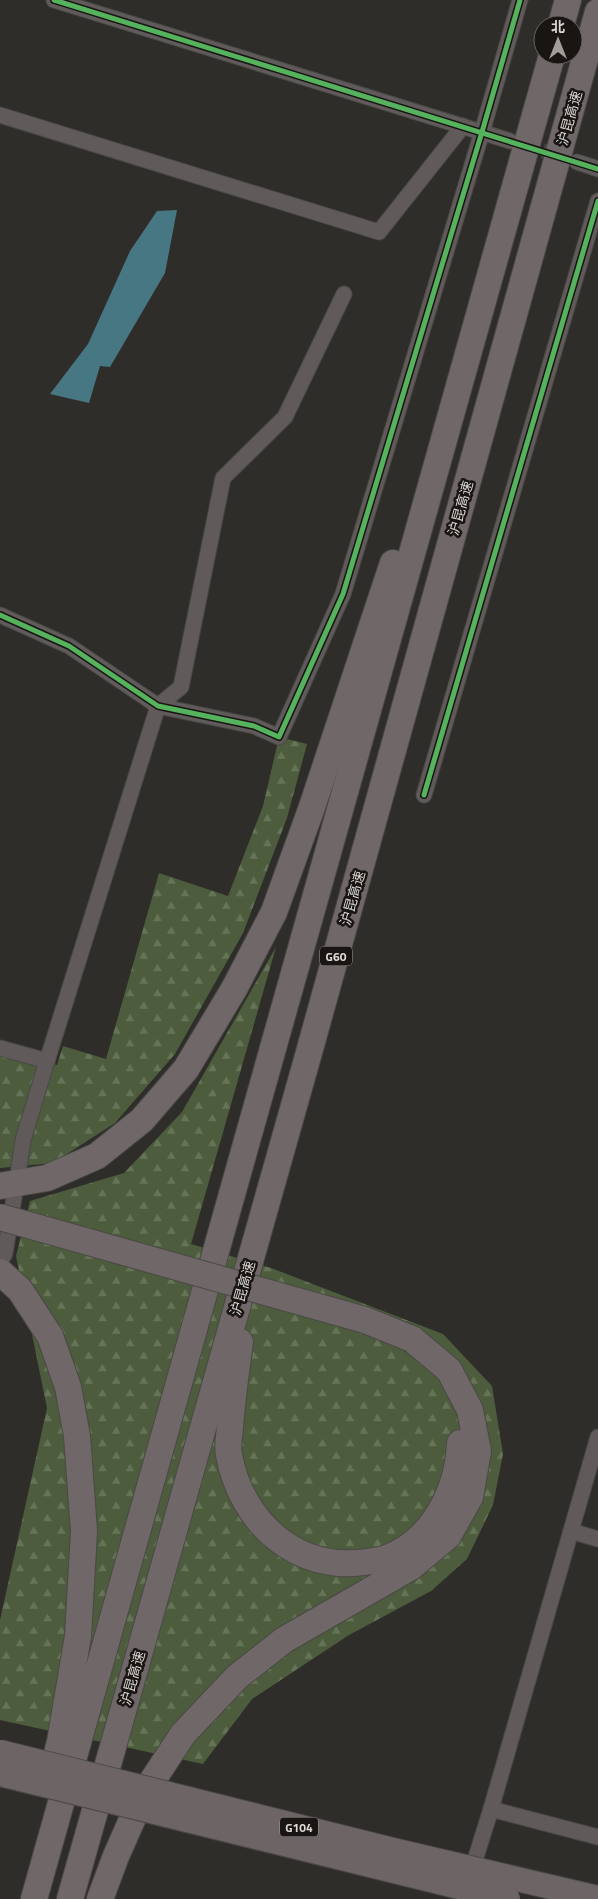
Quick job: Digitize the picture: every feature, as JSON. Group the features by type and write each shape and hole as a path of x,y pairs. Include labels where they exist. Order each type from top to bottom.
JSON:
{"highway":[{"path":"564,15 568,0"},
{"name":"沪昆高速","path":"70,1899 219,1365 255,1244 598,12"},
{"name":"G60","path":"34,1899 549,65"},
{"path":"11,1184 47,1178 97,1156 142,1120 186,1069 234,989 274,912 312,808 446,392 498,250"},
{"path":"0,1217 365,1320 449,1370 470,1410 478,1451 470,1497 448,1536 411,1567 284,1640 237,1677 183,1734 143,1795 116,1856 100,1899"},
{"path":"0,1232 311,1322 409,1345 451,1402 460,1444 457,1474 444,1505 427,1530 412,1545 386,1559 350,1564 316,1560 280,1542 253,1515 237,1486 228,1453 232,1399 255,1244"},
{"path":"0,1272 20,1290 50,1336 68,1387 77,1436 84,1531 78,1636 60,1742 17,1899"},
{"name":"G104","path":"0,1752 397,1851 598,1898"},
{"name":"G104","path":"0,1774 508,1899"}],"street":[{"path":"54,0 510,141"},
{"path":"0,615 69,646 158,706 254,726 279,737 343,594 520,0"},
{"path":"0,115 379,232 463,126"},
{"path":"577,162 598,169"},
{"path":"424,795 598,201"},
{"path":"1,1261 5,1253 11,1184 47,1061 158,706 181,687 223,478 285,417 344,294"},
{"path":"0,1048 47,1061"},
{"path":"463,1899 491,1809 598,1437"},
{"path":"571,1531 598,1539"},
{"path":"491,1809 598,1837"}],"green space":[{"path":"279,737 307,744 287,818 243,933 175,1054 115,1123 53,1163 0,1168 0,1049 57,1065 63,1046 106,1059 159,873 228,896 263,806"},
{"path":"276,947 191,1244 271,1268 443,1334 492,1386 503,1454 493,1505 467,1559 431,1591 349,1635 252,1699 203,1764 0,1720 0,1620 47,1408 16,1256 30,1201 124,1173 182,1112"}],"water":[{"path":"177,210 165,273 110,367 100,366 89,403 50,394 88,344 130,251 157,211"}],"tunnel":[{"path":"521,144 565,158"}],"cycle path":[{"path":"54,0 598,169"},
{"path":"0,615 69,646 158,706 254,726 279,737 343,594 520,0"},
{"path":"424,795 598,201"}]}
